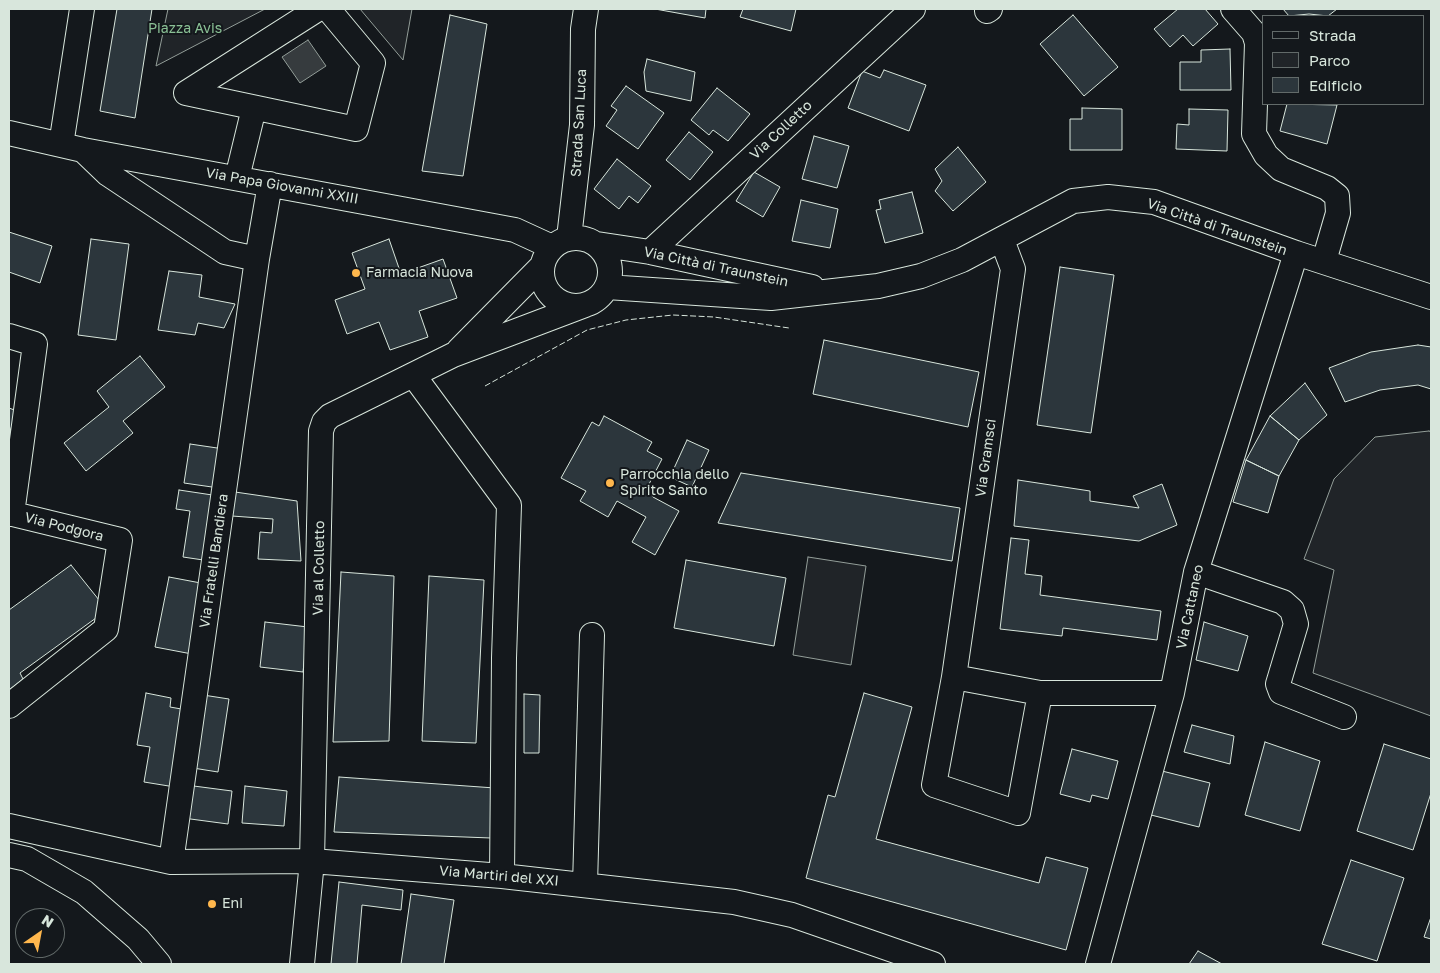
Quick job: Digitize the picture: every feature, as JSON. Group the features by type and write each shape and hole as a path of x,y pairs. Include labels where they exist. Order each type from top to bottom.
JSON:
{"street":[{"path":"82,9 72,147 108,174 225,252 257,259"},
{"path":"318,9 186,93 356,129 373,63 328,9"},
{"name":"Strada San Luca","path":"554,250 582,125 582,30 586,9"},
{"name":"Via Colletto","path":"650,252 913,9"},
{"path":"1233,9 1254,33 1257,44 1254,134 1266,155 1281,169 1327,188 1336,196 1338,213 1324,261"},
{"path":"237,178 254,108"},
{"name":"Via Papa Giovanni XXIII","path":"9,133 72,147 515,230 554,250"},
{"name":"Via Fratelli Bandiera","path":"171,862 257,259 270,184"},
{"name":"Via Città di Traunstein","path":"607,287 771,298 878,286 921,276 962,260 1073,201 1108,197 1154,202 1296,253 1431,297"},
{"path":"588,240 596,244 603,251 610,269 607,287 598,298 585,305 566,305 549,294 541,276 554,250 588,240"},
{"name":"Via Gramsci","path":"1002,240 1013,269 954,677 934,784 1018,813 1040,693"},
{"name":"Via Città di Traunstein","path":"596,244 650,252 835,292"},
{"name":"Via al Colletto","path":"454,355 554,250"},
{"name":"Via Cattaneo","path":"1098,964 1172,693 1196,572 1296,253"},
{"name":"Via al Colletto","path":"302,964 312,860 321,431 324,422 330,416 454,355 585,305"},
{"path":"9,336 35,344 10,513"},
{"path":"414,376 510,505 504,658 502,876"},
{"name":"Via Podgora","path":"9,706 106,629 120,540 10,513"},
{"path":"1196,572 1283,602 1292,610 1296,624 1278,684 1282,692 1344,717"},
{"path":"585,885 592,636"},
{"path":"954,677 1040,693 1172,693"},
{"name":"Via Martiri del XXI","path":"9,820 56,836"},
{"name":"Via Martiri del XXI","path":"9,826 171,862 312,860 502,876 734,902 792,915 933,964"},
{"path":"9,855 27,859 84,892 138,939 159,964"}],"green space":[{"name":"Piazza Avis","path":"168,9 265,9 156,66"},
{"path":"360,9 412,9 403,60"},
{"path":"1431,432 1431,716 1313,673 1334,570 1304,559 1334,479 1375,437"},
{"path":"808,557 866,566 851,665 793,655"}],"shaded area":[{"path":"308,40 326,66 300,83 282,57"}],"building":[{"path":"117,9 152,9 135,118 100,111"},
{"path":"655,9 706,9 705,18"},
{"path":"743,9 796,9 791,31 740,17"},
{"path":"1178,9 1205,9 1218,24 1193,46 1183,35 1170,47 1154,29"},
{"path":"1283,9 1337,9 1329,15 1288,15"},
{"path":"450,15 487,24 463,176 422,171"},
{"path":"1073,15 1118,67 1084,96 1040,44"},
{"path":"1230,49 1231,90 1180,90 1180,62 1201,62 1201,50"},
{"path":"647,59 695,72 691,101 646,91 644,72"},
{"path":"884,70 926,85 909,131 848,108 862,71 880,78"},
{"path":"626,86 664,113 638,149 606,126 617,110 611,106"},
{"path":"717,88 750,114 728,141 713,130 709,135 691,120"},
{"path":"1287,105 1337,105 1327,144 1280,131"},
{"path":"1082,108 1122,109 1122,150 1070,150 1070,119 1082,119"},
{"path":"1189,109 1228,110 1227,151 1176,149 1177,124 1189,125"},
{"path":"689,132 713,152 690,180 666,160"},
{"path":"814,136 849,146 837,188 802,179"},
{"path":"958,147 986,182 953,211 935,191 942,181 935,169"},
{"path":"617,159 651,186 638,203 629,196 619,209 594,189"},
{"path":"754,172 780,187 763,217 736,201"},
{"path":"912,192 923,233 885,243 876,210 881,209 879,200"},
{"path":"801,200 838,209 830,248 792,241"},
{"path":"9,232 52,246 40,283 9,272"},
{"path":"91,239 129,244 116,340 78,335"},
{"path":"389,239 401,274 443,259 457,298 419,311 428,337 390,350 379,322 347,334 335,300 365,289 352,253"},
{"path":"1060,267 1114,275 1091,433 1037,425"},
{"path":"169,271 202,275 199,297 235,304 224,328 198,323 195,335 158,330"},
{"path":"824,340 979,372 968,427 813,394"},
{"path":"1418,345 1431,347 1431,389 1418,385 1380,390 1345,402 1329,368 1371,352"},
{"path":"140,356 165,387 123,421 133,433 86,471 64,443 109,407 97,391"},
{"path":"1305,383 1327,415 1299,440 1270,416"},
{"path":"9,408 17,411 9,434"},
{"name":"Parrocchia dello Spirito Santo","path":"604,416 652,442 647,451 662,459 647,488 653,497 679,511 655,555 632,542 646,517 617,501 608,517 580,501 586,491 561,478 592,422 599,426"},
{"path":"1270,416 1299,440 1279,476 1246,460"},
{"path":"687,440 709,450 692,487 670,477"},
{"path":"190,444 224,449 219,488 184,483"},
{"path":"1246,460 1279,476 1268,513 1233,502"},
{"path":"741,473 960,508 952,561 718,523"},
{"path":"1018,480 1090,491 1090,501 1139,508 1133,496 1162,484 1177,525 1139,541 1014,526"},
{"path":"179,490 219,496 210,561 183,557 190,511 176,509"},
{"path":"235,492 297,501 301,561 258,559 260,532 272,533 273,519 232,516"},
{"path":"1011,538 1029,540 1025,574 1042,576 1040,595 1161,611 1157,640 1063,628 1062,636 1000,629"},
{"path":"686,560 786,578 774,646 674,628"},
{"path":"71,565 107,610 20,673 23,679 9,690 9,610"},
{"path":"341,572 394,576 389,741 333,742"},
{"path":"429,576 484,580 476,743 422,741"},
{"path":"169,577 206,584 192,654 155,647"},
{"path":"265,622 308,627 303,672 260,667"},
{"path":"1204,622 1248,636 1238,671 1196,660"},
{"path":"146,693 171,698 170,707 187,710 175,787 144,782 150,747 137,745"},
{"path":"864,693 912,707 876,839 1039,883 1046,857 1088,868 1066,950 806,878 828,795 835,797"},
{"path":"524,694 540,695 539,753 524,753"},
{"path":"203,695 229,699 218,772 193,768"},
{"path":"1192,725 1234,736 1230,764 1184,752"},
{"path":"1265,742 1320,761 1300,831 1245,815"},
{"path":"1384,744 1431,759 1431,793 1413,850 1357,831"},
{"path":"1072,749 1118,761 1108,799 1092,795 1090,802 1060,794"},
{"path":"1162,771 1210,783 1199,827 1151,815"},
{"path":"339,777 495,788 491,838 334,832"},
{"path":"186,785 232,791 228,824 183,818"},
{"path":"245,786 287,791 284,826 242,823"},
{"path":"1351,860 1404,878 1377,961 1322,944"},
{"path":"339,882 403,890 401,910 362,905 357,964 331,964"},
{"path":"411,894 454,900 444,964 401,964"},
{"path":"1431,917 1431,939 1424,937"},
{"path":"1198,951 1222,964 1189,964"}],"fence":[{"path":"485,386 587,330 626,320 673,315 714,317 789,328"}],"place":[{"name":"Farmacia Nuova","path":"356,273"},
{"name":"Parrocchia dello Spirito Santo","path":"610,483"},
{"name":"Eni","path":"212,904"}]}
